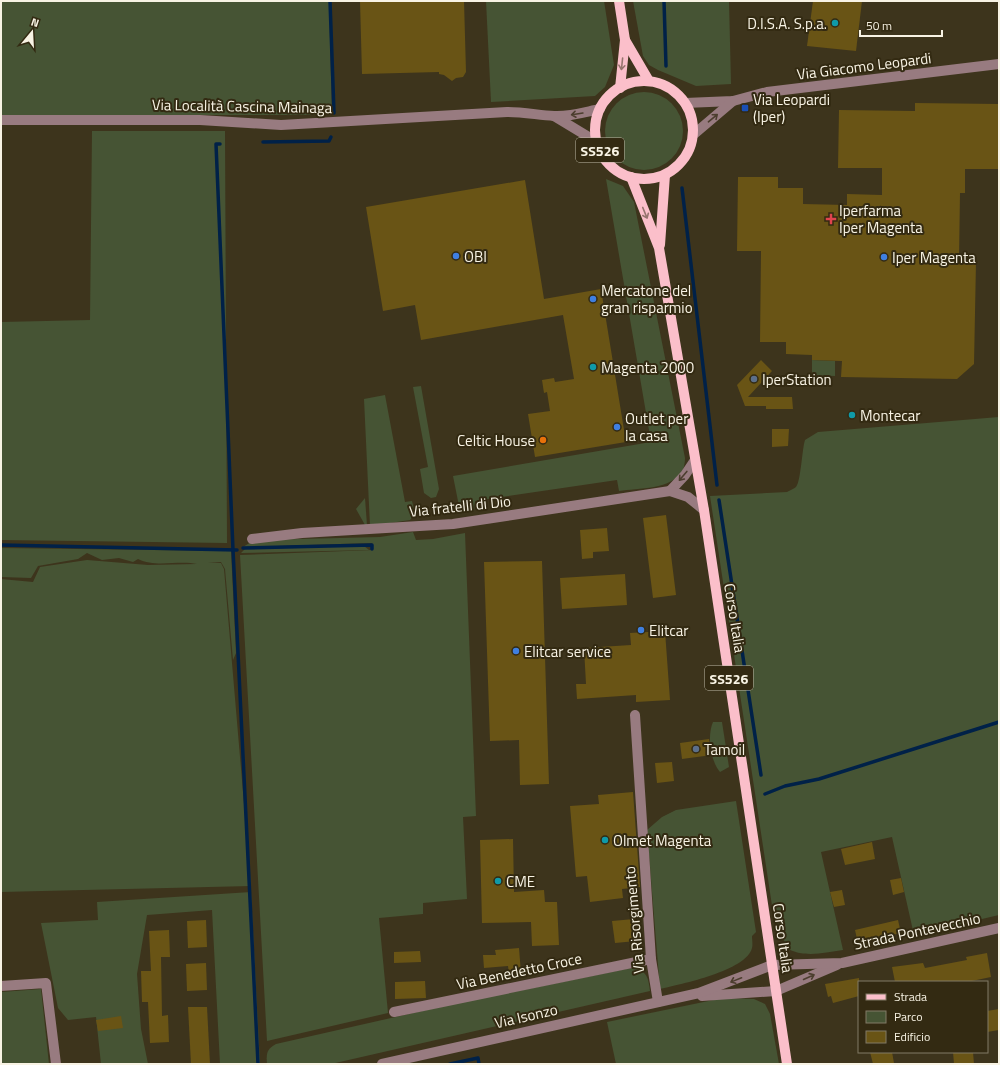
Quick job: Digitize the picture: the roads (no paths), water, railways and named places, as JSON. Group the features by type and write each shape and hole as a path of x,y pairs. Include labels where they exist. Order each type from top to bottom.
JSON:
{"main road":[{"path":"619,1 625,40 620,88"},
{"path":"625,40 649,81"},
{"name":"SS526","path":"649,81 666,86 680,96 692,118 693,135 689,152 679,165 665,175 648,179 631,177 616,170 609,164 597,142 595,125 600,109 610,95 620,88 632,83 649,81"},
{"name":"Corso Italia","path":"659,248 665,175"},
{"name":"Corso Italia","path":"631,177 659,248 704,510 787,1064"}],"street":[{"name":"Via Giacomo Leopardi","path":"685,103 733,101 767,92 999,64"},
{"name":"Via Giacomo Leopardi","path":"693,135 733,101"},
{"name":"Via Località Cascina Mainaga","path":"1,120 200,120 281,125 507,112 535,113 554,116 576,115 600,109"},
{"name":"Via Località Cascina Mainaga","path":"554,116 597,142"},
{"path":"670,491 685,475 695,460"},
{"name":"Via fratelli di Dio","path":"252,539 302,533 453,524 670,491 688,497 704,510"},
{"name":"Via Risorgimento","path":"635,715 651,959 658,1002"},
{"name":"Strada Pontevecchio","path":"776,991 842,963 999,928"},
{"name":"Via Benedetto Croce","path":"394,1012 651,959"},
{"name":"Strada Pontevecchio","path":"772,965 842,963"},
{"name":"Via Isonzo","path":"382,1064 677,998 737,980 772,965"},
{"path":"1,986 46,983 56,1064"},
{"name":"Via Isonzo","path":"677,998 776,991"}],"waterway":[{"path":"330,1 334,113"},
{"path":"664,1 666,66"},
{"path":"263,142 329,141 331,137"},
{"path":"220,144 216,144 233,550 258,1064"},
{"path":"682,188 717,485"},
{"path":"719,500 761,775"},
{"path":"1,545 237,550"},
{"path":"243,548 372,545 372,549"},
{"path":"765,794 785,786 819,779 999,722"},
{"path":"450,1064 478,1058 479,1064"}],"place":[{"name":"D.I.S.A. S.p.a.","path":"835,23"},
{"name":"Via Leopardi (Iper)","path":"745,108"},
{"name":"Iperfarma Iper Magenta","path":"831,219"},
{"name":"OBI","path":"456,256"},
{"name":"Iper Magenta","path":"884,257"},
{"name":"Mercatone del gran risparmio","path":"593,299"},
{"name":"Magenta 2000","path":"593,367"},
{"name":"IperStation","path":"754,379"},
{"name":"Montecar","path":"852,415"},
{"name":"Outlet per la casa","path":"617,427"},
{"name":"Celtic House","path":"543,440"},
{"name":"Elitcar","path":"641,630"},
{"name":"Elitcar service","path":"516,651"},
{"name":"Tamoil","path":"696,749"},
{"name":"Olmet Magenta","path":"605,840"},
{"name":"CME","path":"498,881"}]}
